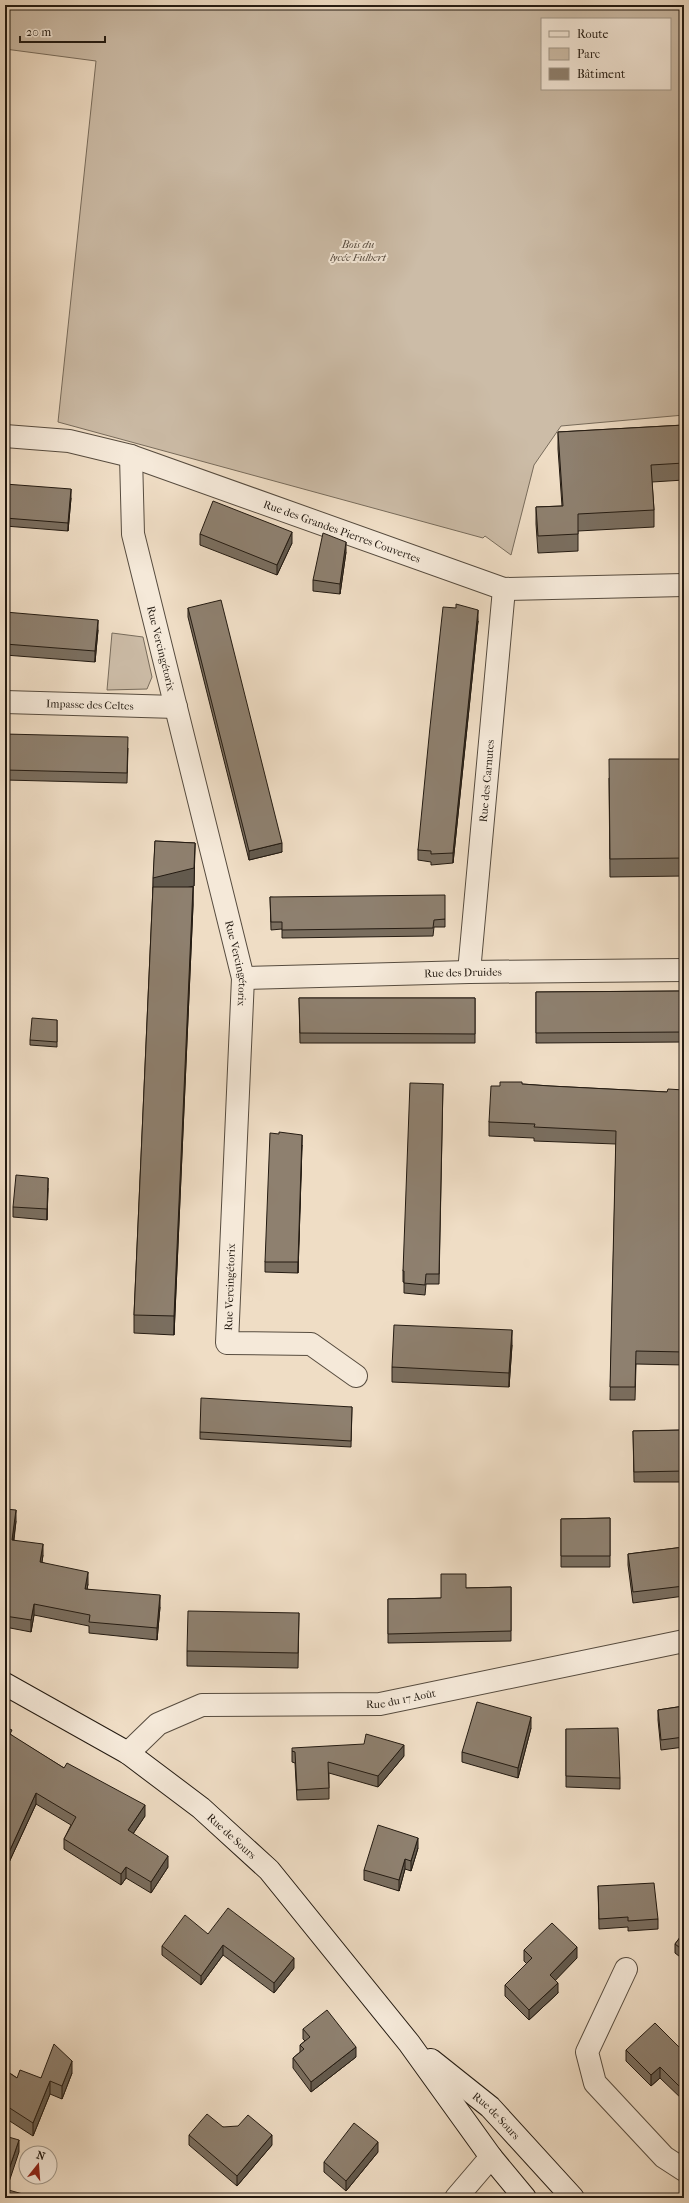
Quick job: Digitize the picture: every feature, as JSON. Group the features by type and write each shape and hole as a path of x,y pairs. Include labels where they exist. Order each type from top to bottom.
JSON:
{"street":[{"name":"Rue des Grandes Pierres Couvertes","path":"5,436 69,441 131,456 504,589 684,585"},
{"name":"Rue Vercingétorix","path":"131,456 133,534 242,978 227,1344 311,1344 356,1376"},
{"name":"Rue des Carnutes","path":"469,972 504,589"},
{"name":"Impasse des Celtes","path":"5,702 176,707"},
{"name":"Rue des Druides","path":"242,978 469,972 684,970"},
{"name":"Rue du 17 Août","path":"128,1753 158,1724 202,1705 380,1704 684,1641"},
{"name":"Rue de Sours","path":"5,1684 128,1753 201,1808 269,1870 409,2043 491,2157 525,2198"},
{"path":"626,1969 587,2052 595,2083 664,2157 684,2170"},
{"name":"Rue de Sours","path":"409,2043 490,2107 574,2198"},
{"path":"456,2198 491,2157"}],"green space":[{"name":"Bois du lycée Fulbert","path":"5,5 684,5 684,415 561,426 534,465 511,555 485,536 483,538 58,422 96,61 5,49"},
{"path":"112,633 143,637 152,677 147,689 107,690"}],"building":[{"path":"684,425 684,463 651,465 654,510 578,514 578,534 538,536 536,507 563,506 558,432"},
{"path":"5,484 71,489 68,523 5,518"},
{"path":"213,501 292,532 277,565 200,534"},
{"path":"323,533 346,542 340,584 313,580"},
{"path":"221,600 282,843 249,851 188,608"},
{"path":"456,604 478,610 453,853 431,854 431,851 418,850 430,727 443,607 456,608"},
{"path":"5,612 98,620 95,651 5,644"},
{"path":"5,734 128,737 127,773 5,770"},
{"path":"609,759 684,759 684,858 610,859"},
{"path":"155,841 195,843 194,868 153,878"},
{"path":"153,887 193,887 174,1316 134,1315"},
{"path":"445,895 445,919 434,920 433,928 282,930 282,922 271,922 270,897"},
{"path":"684,991 684,1032 536,1033 536,992"},
{"path":"299,998 475,998 475,1034 300,1033"},
{"path":"32,1018 57,1020 57,1042 30,1040"},
{"path":"500,1082 522,1082 522,1084 550,1086 667,1092 668,1089 684,1090 684,1352 636,1351 635,1387 610,1387 616,1131 534,1127 535,1124 489,1122 491,1086 500,1086"},
{"path":"410,1083 443,1084 439,1274 426,1274 425,1285 404,1283 403,1271"},
{"path":"279,1132 302,1135 298,1262 265,1262 270,1133 279,1134"},
{"path":"16,1175 48,1178 47,1209 13,1207"},
{"path":"394,1325 512,1330 509,1373 392,1367"},
{"path":"201,1398 352,1407 351,1441 200,1432"},
{"path":"684,1430 684,1471 634,1472 633,1431"},
{"path":"5,1509 16,1510 12,1540 43,1544 40,1562 88,1572 85,1589 160,1595 157,1628 89,1622 90,1615 34,1604 31,1620 5,1616"},
{"path":"610,1518 610,1556 561,1556 561,1519"},
{"path":"684,1547 684,1586 633,1592 628,1554"},
{"path":"441,1574 466,1574 466,1588 511,1587 511,1631 388,1634 388,1599 441,1598"},
{"path":"188,1611 299,1613 298,1653 187,1651"},
{"path":"477,1702 531,1717 518,1768 462,1752"},
{"path":"684,1706 684,1737 661,1740 658,1710"},
{"path":"5,1727 12,1730 10,1734 64,1768 67,1763 145,1805 128,1830 168,1856 151,1882 126,1867 121,1874 64,1839 76,1817 36,1793 5,1861"},
{"path":"618,1728 620,1778 566,1776 566,1729"},
{"path":"366,1734 404,1745 378,1776 328,1762 329,1788 297,1790 295,1752 292,1751 292,1748 364,1744"},
{"path":"378,1825 418,1838 411,1861 405,1859 399,1880 364,1870"},
{"path":"654,1883 658,1919 628,1921 628,1917 599,1919 598,1886"},
{"path":"228,1908 294,1958 274,1983 223,1945 201,1976 162,1946 185,1915 208,1934"},
{"path":"552,1923 577,1947 550,1975 558,1983 529,2010 505,1985 532,1958 524,1950"},
{"path":"684,1932 684,1951 675,1944"},
{"path":"327,2010 356,2047 311,2082 293,2058 304,2049 300,2045 310,2037 303,2029"},
{"path":"655,2023 680,2048 684,2044 684,2091 660,2067 651,2075 626,2050"},
{"path":"54,2044 72,2061 62,2086 50,2081 33,2123 5,2105 5,2070 17,2078 20,2070 41,2078"},
{"path":"207,2114 223,2127 238,2126 248,2115 272,2135 237,2176 189,2135"},
{"path":"354,2123 378,2142 346,2181 324,2162"},
{"path":"5,2136 19,2140 5,2181"},
{"path":"5,2189 37,2198 5,2198"}]}
